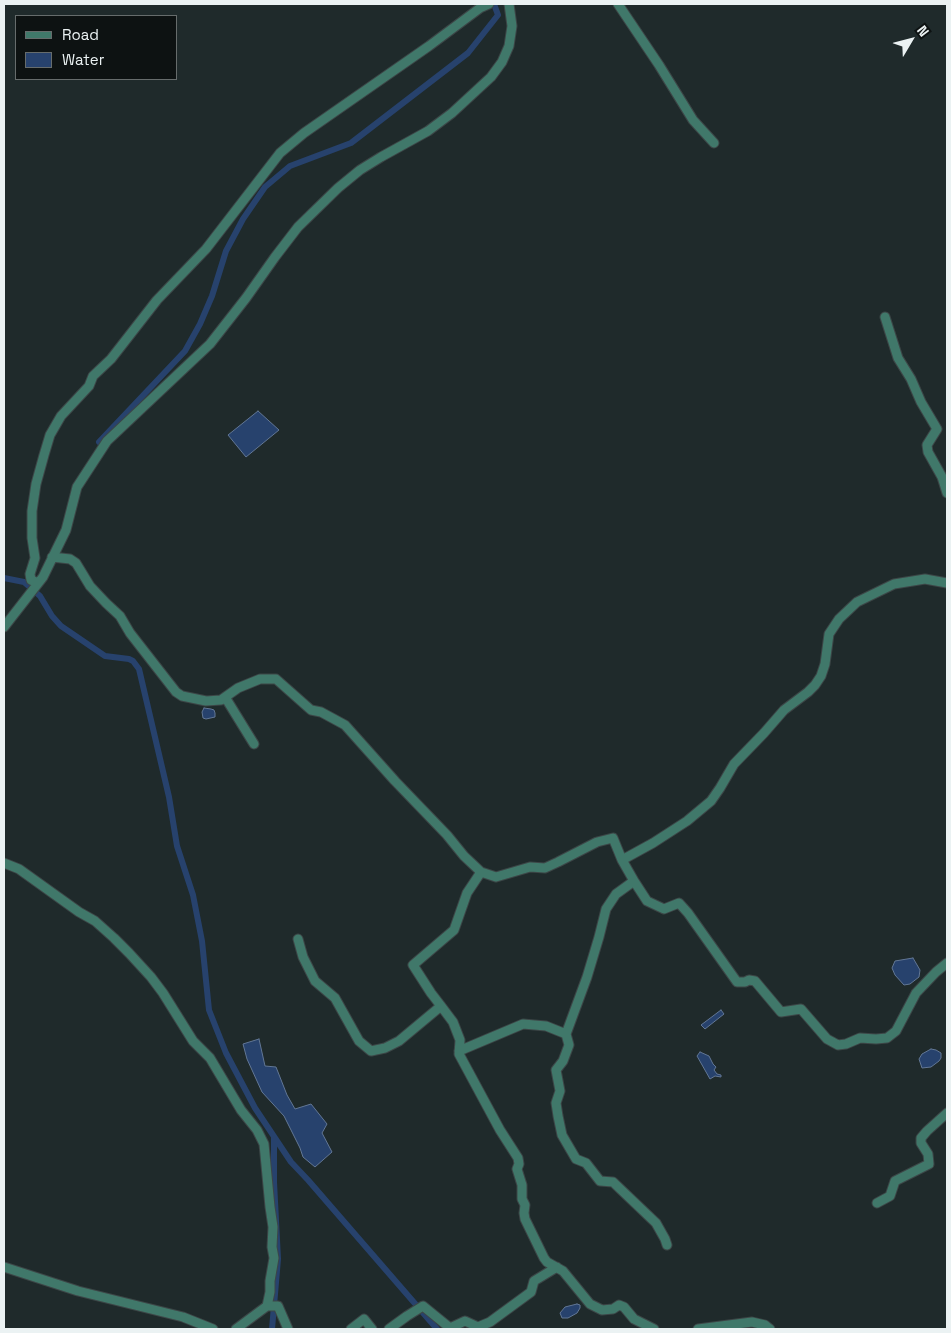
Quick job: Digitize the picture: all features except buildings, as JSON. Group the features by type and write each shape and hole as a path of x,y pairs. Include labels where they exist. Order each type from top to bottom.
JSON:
{"street":[{"path":"38,583 30,578 35,558 32,538 32,511 36,484 50,435 61,416 89,386 93,376 111,359 157,300 206,249 280,153 304,133 429,46 480,6 489,4"},
{"path":"4,627 43,577 66,530 78,487 108,441 210,344 298,227 338,188 360,170 428,131 458,108 491,77 502,62 509,46 512,26 509,4"},
{"path":"618,4 693,120 714,143"},
{"path":"885,317 898,358 937,429 927,444 928,452 942,477 947,493"},
{"path":"52,557 76,563 90,586 120,616 130,633 176,692 182,696 206,701 221,700 238,688 260,679 276,679 311,710 321,712 345,725 447,835 464,856 481,872 496,877 530,867 545,868 597,842 613,838 622,860 647,901 664,909 679,903 737,982 755,981 781,1012 801,1009 827,1039 838,1044 846,1044 860,1038 887,1038 896,1031 916,993 936,972 947,964"},
{"path":"622,860 654,843 687,821 710,800 720,788 734,764 784,710 815,685 821,676 825,664 828,634 839,619 857,602 894,584 925,579 947,583"},
{"path":"225,697 254,744"},
{"path":"4,863 19,869 79,912 95,921 129,953 163,993 194,1041 210,1058 241,1110 257,1130 264,1144 273,1227 272,1247 274,1258 267,1306"},
{"path":"481,872 467,893 454,930 413,965 453,1022 460,1040 459,1054 500,1130 518,1158 519,1164 517,1169 522,1185 525,1219 544,1258 562,1271 590,1304 602,1310 613,1309 619,1305 624,1307 634,1318 654,1329"},
{"path":"634,881 616,894 606,909 587,977 566,1034 569,1045 563,1061 556,1070 560,1091 556,1103 562,1135 576,1159 586,1163 600,1181 613,1182 656,1223 668,1245"},
{"path":"298,939 303,957 315,981 335,998 360,1041 371,1051 385,1048 399,1041 441,1006"},
{"path":"459,1052 523,1024 546,1026 566,1034"},
{"path":"877,1203 890,1196 895,1181 928,1164 928,1154 921,1143 921,1138 947,1113"},
{"path":"4,1266 78,1291 183,1317 214,1329"},
{"path":"389,1329 423,1306 450,1328 465,1321 478,1327 490,1322 531,1292 534,1281 556,1268"},
{"path":"236,1329 267,1306 278,1306 288,1329"},
{"path":"351,1329 364,1319 372,1329"},
{"path":"698,1329 752,1322 765,1325 770,1329"}],"water":[{"path":"258,411 279,430 246,457 228,435"},
{"path":"204,708 214,710 215,717 203,718 202,712"},
{"path":"913,958 920,970 919,977 910,984 904,985 895,975 892,968 895,961"},
{"path":"721,1010 724,1014 705,1029 701,1025"},
{"path":"259,1039 265,1066 276,1067 287,1095 295,1109 311,1104 327,1124 322,1133 332,1152 315,1167 303,1157 284,1116 262,1092 247,1059 243,1044"},
{"path":"931,1049 941,1053 941,1058 931,1067 922,1068 919,1059 922,1054"},
{"path":"700,1052 709,1056 716,1067 714,1070 721,1077 715,1076 710,1079 697,1056"},
{"path":"580,1305 580,1308 577,1313 568,1318 562,1318 560,1313 565,1307"}],"waterway":[{"path":"99,442 185,351 200,324 212,296 226,251 243,219 265,187 290,166 351,143 468,53 498,15 494,4"},
{"path":"4,578 24,582 40,596 52,616 61,626 105,656 129,659 139,669 169,797 177,846 193,895 202,941 209,1010 226,1053 255,1108 291,1162 437,1329"},
{"path":"272,1329 278,1259 274,1138"}]}
